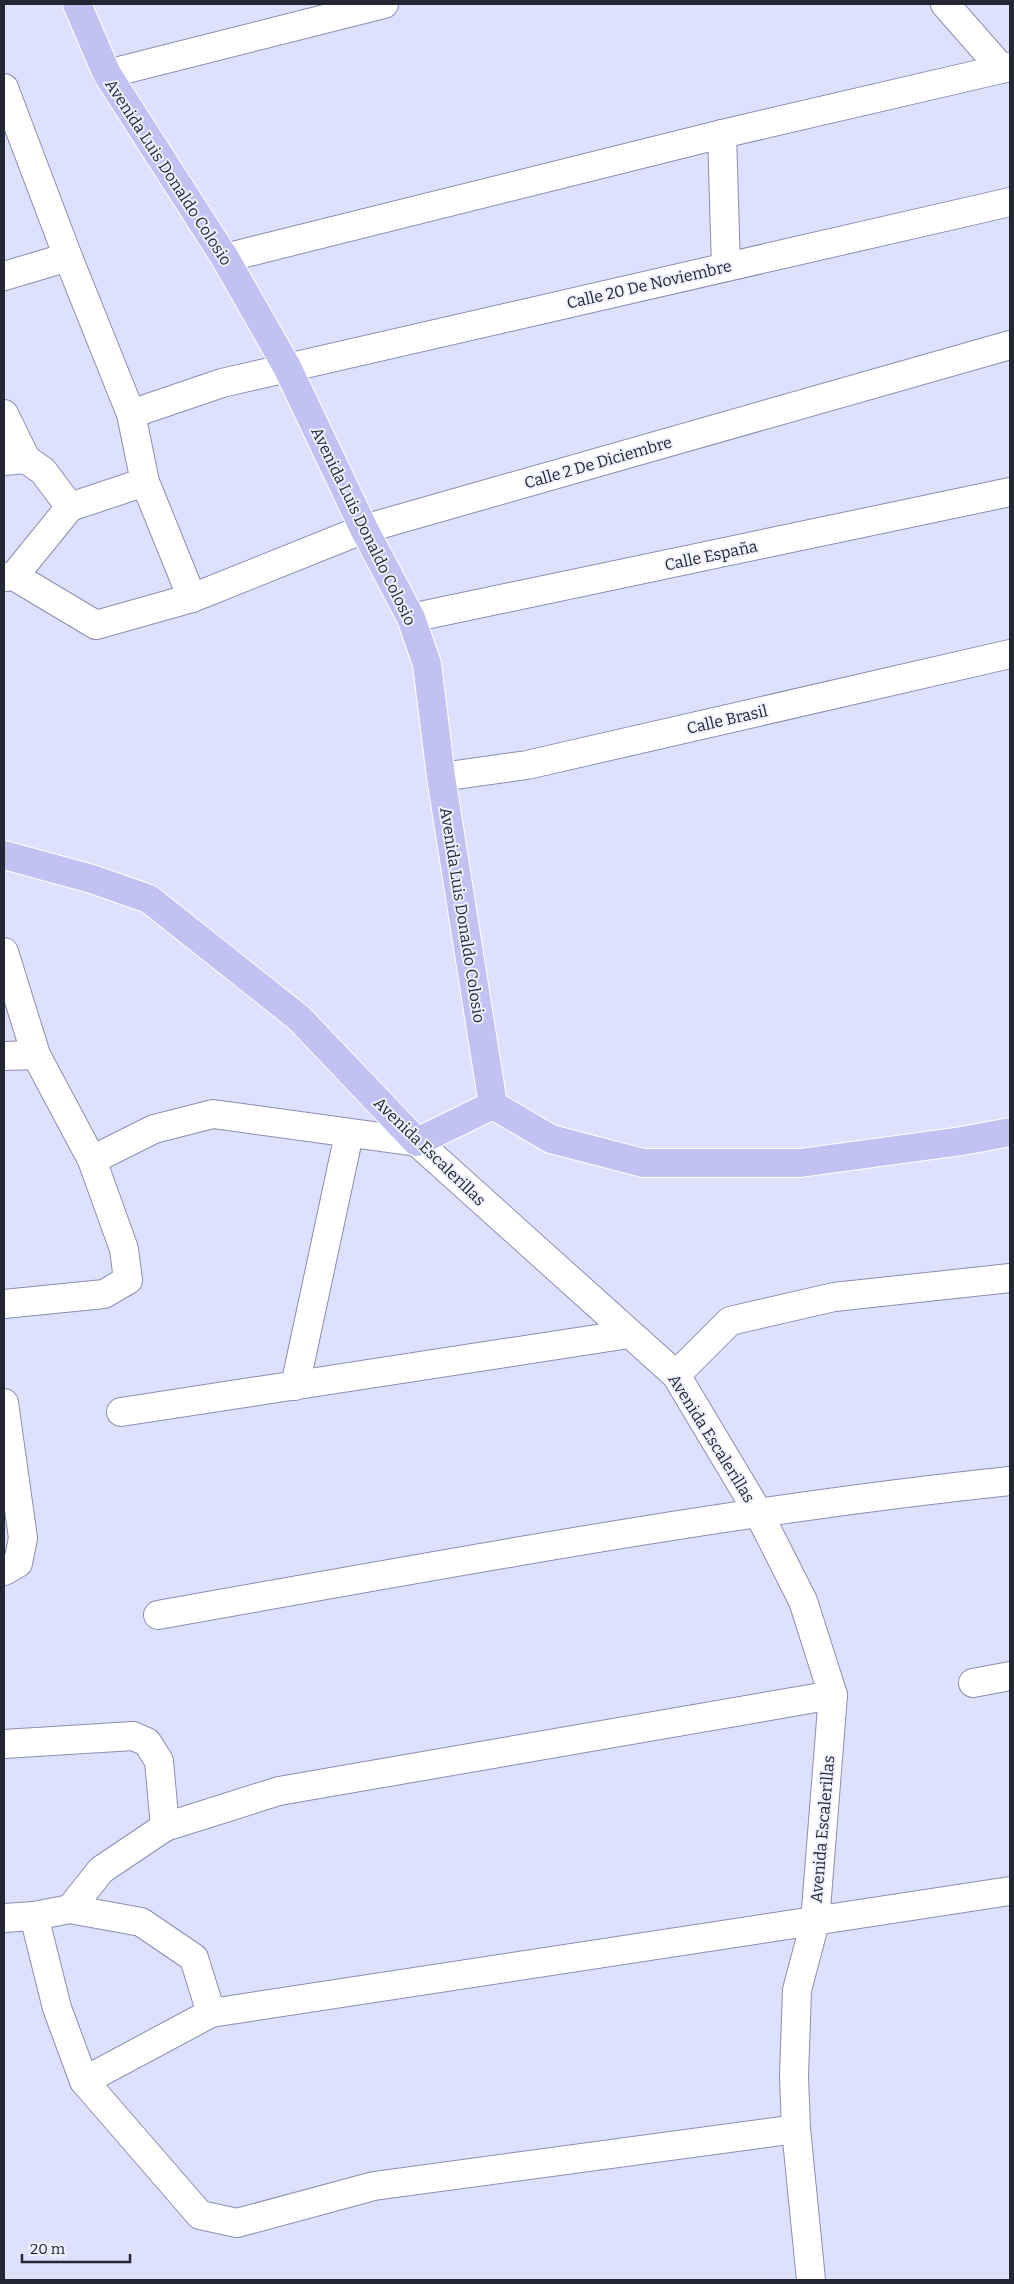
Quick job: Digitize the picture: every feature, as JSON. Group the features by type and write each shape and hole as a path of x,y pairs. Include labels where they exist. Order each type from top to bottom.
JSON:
{"main road":[{"name":"Avenida Luis Donaldo Colosio","path":"77,4 107,74 225,258 287,367 364,529 411,618 428,664 442,777 492,1105"},
{"name":"Avenida Escalerillas","path":"4,855 92,879 149,899 299,1018 417,1142"},
{"path":"417,1142 492,1105 551,1139 643,1163 800,1163 962,1141 1010,1132"}],"street":[{"path":"107,74 384,4"},
{"path":"945,4 1006,68"},
{"path":"225,258 722,134 1006,68"},
{"path":"4,88 68,257 131,414 145,482 192,598"},
{"path":"722,134 726,267"},
{"name":"Calle 20 De Noviembre","path":"131,414 222,382 1010,202"},
{"path":"4,276 68,257"},
{"name":"Calle 2 De Diciembre","path":"9,577 96,625 192,598 364,529 1010,345"},
{"path":"4,414 15,460 43,471 70,506"},
{"path":"9,577 70,506 145,482"},
{"name":"Calle España","path":"411,618 1010,492"},
{"name":"Calle Brasil","path":"442,777 527,764 1010,654"},
{"path":"4,952 36,1054 92,1160 124,1249 128,1280 104,1294 4,1304"},
{"path":"4,1056 36,1054"},
{"path":"92,1160 154,1129 213,1114 417,1142"},
{"path":"295,1386 349,1134"},
{"name":"Avenida Escalerillas","path":"417,1142 676,1375 758,1512 803,1601 834,1695 815,1922 797,1990 794,2076 796,2128 811,2280"},
{"path":"676,1375 730,1321 834,1297 1010,1278"},
{"path":"121,1412 629,1334"},
{"path":"4,1403 23,1538 18,1563 4,1571"},
{"path":"158,1615 584,1539 758,1512 1010,1481"},
{"path":"973,1683 1010,1676"},
{"path":"70,1909 101,1870 165,1827 279,1791 834,1695"},
{"path":"4,1744 133,1736 147,1742 159,1761 165,1827"},
{"path":"84,2081 211,2013 1010,1891"},
{"path":"4,1918 34,1916 70,1909 141,1922 194,1958 211,2013"},
{"path":"34,1916 57,2008 84,2081 200,2215 237,2223 374,2186 796,2128"}]}
